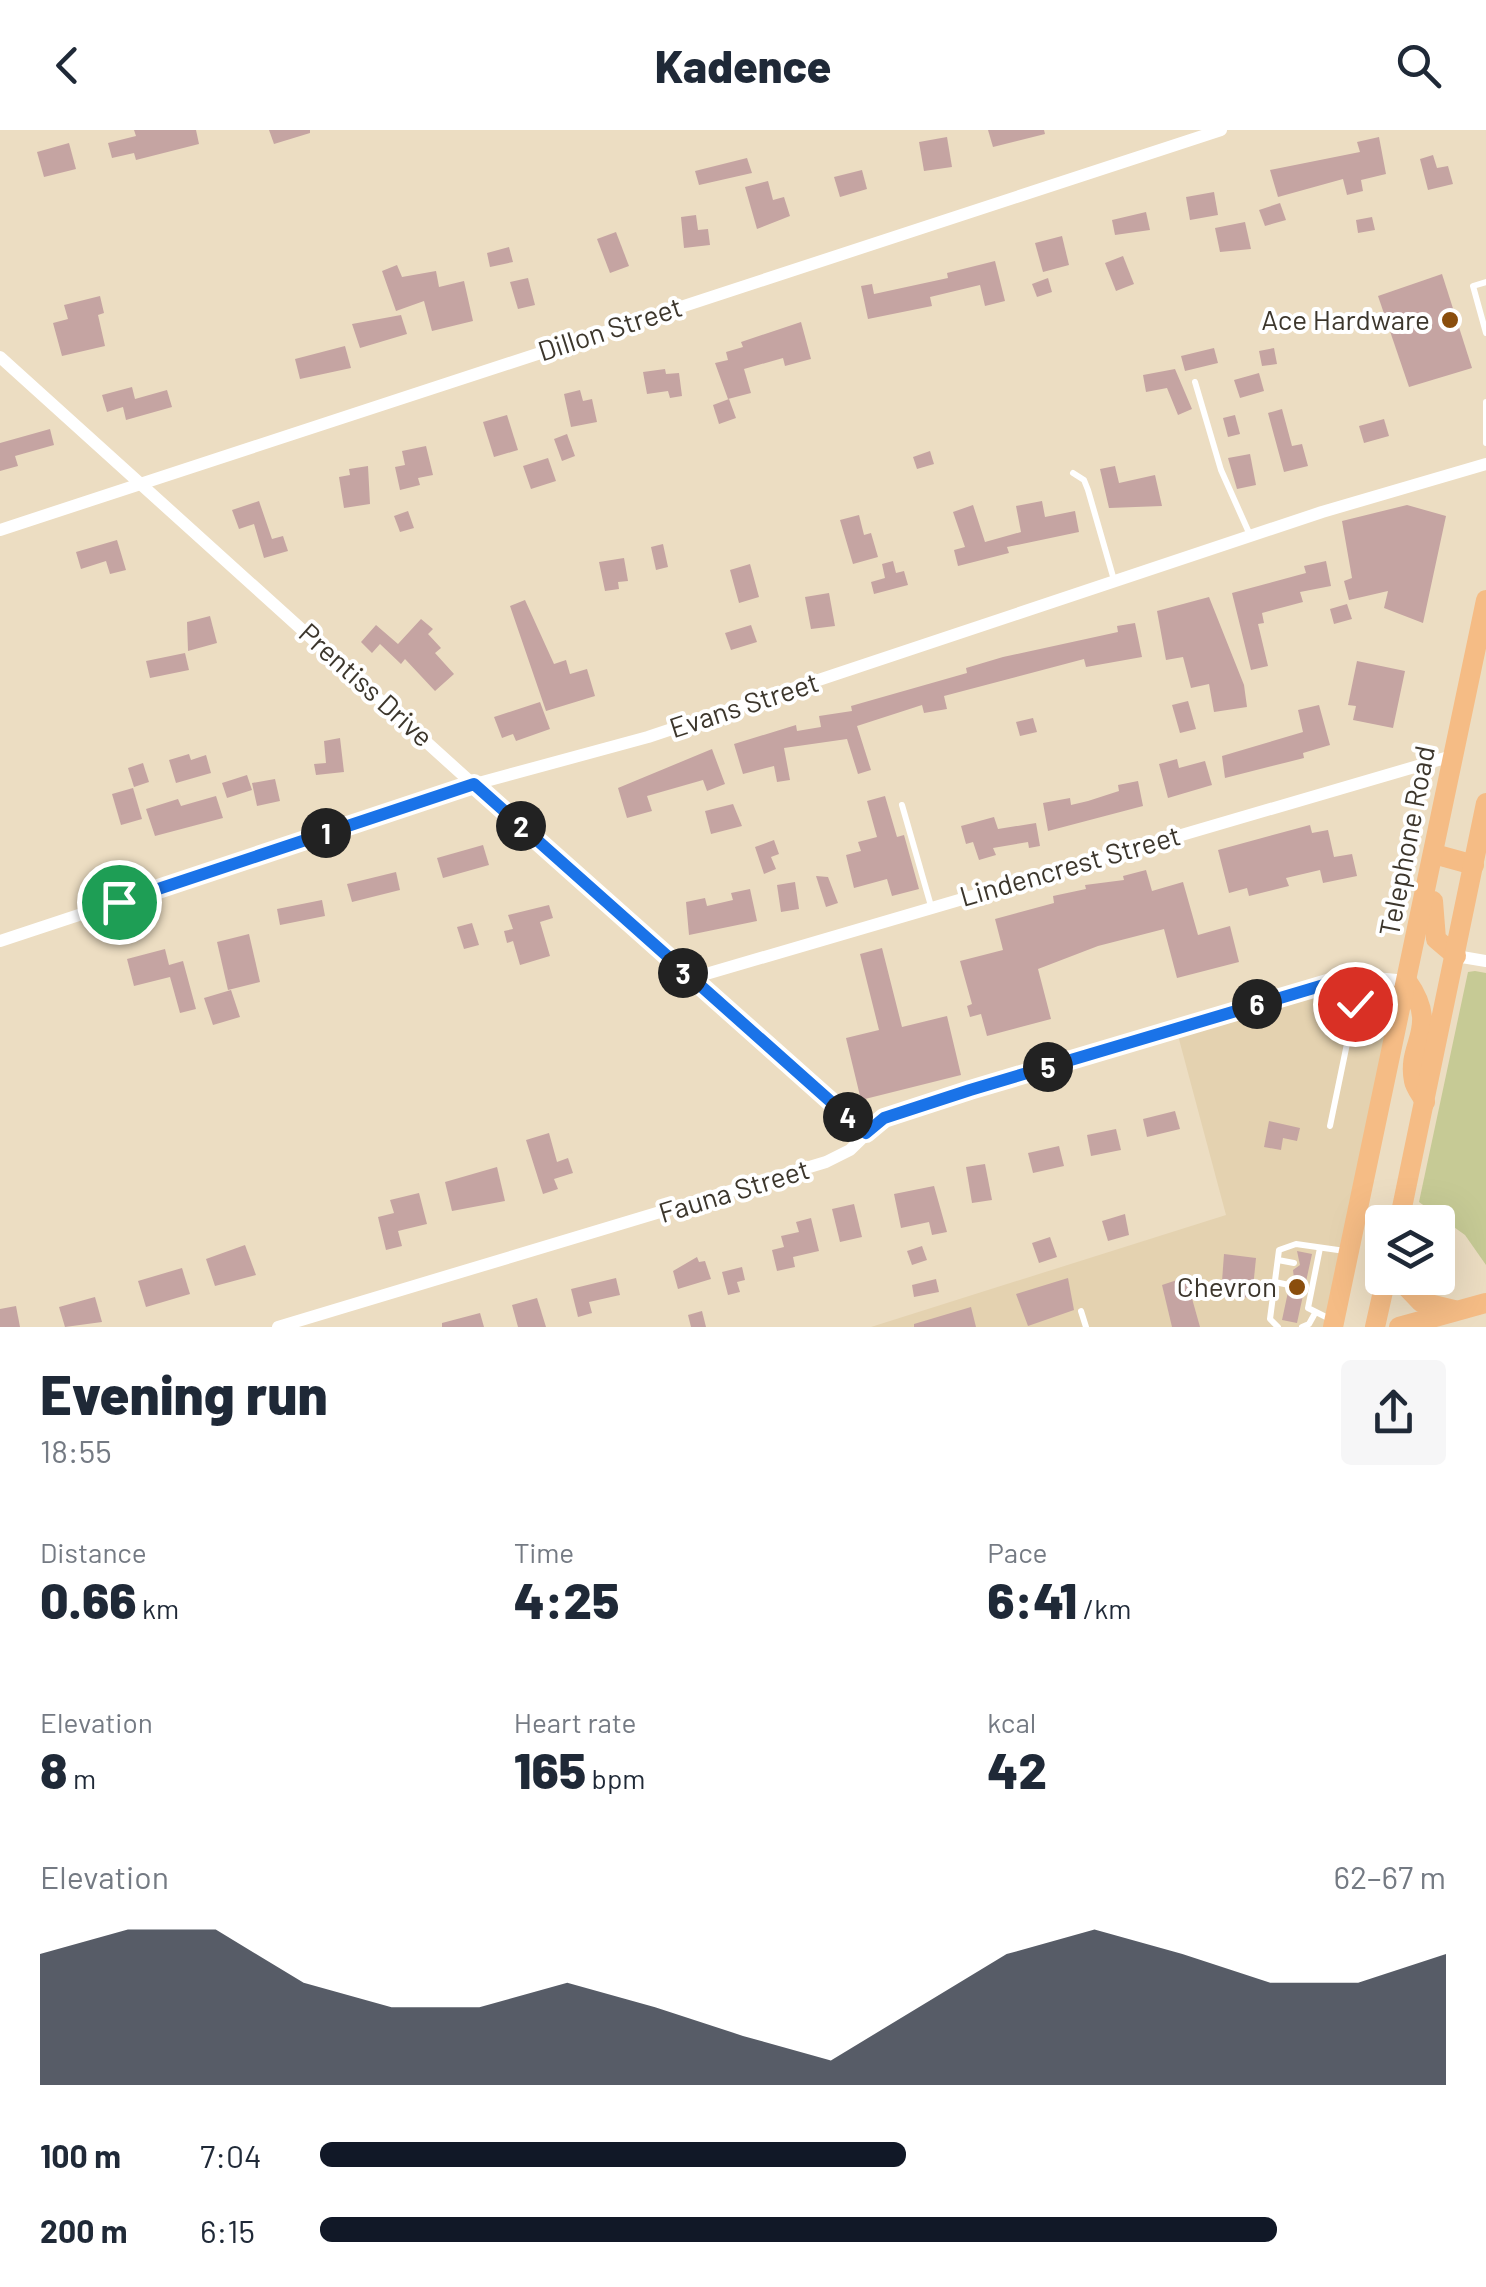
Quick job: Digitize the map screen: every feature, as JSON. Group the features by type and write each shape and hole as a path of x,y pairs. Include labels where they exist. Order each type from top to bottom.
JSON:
{"main road":[{"name":"Telephone Road","path":"1318,1315 1349,1251 1486,600"},
{"path":"1403,1205 1456,956 1480,870 1485,816"},
{"path":"1456,956 1444,950 1432,926 1434,854 1480,870"},
{"path":"1407,981 1420,1000 1422,1026 1413,1080 1425,1102"},
{"path":"1375,1327 1382,1295"},
{"path":"1414,1295 1421,1302 1460,1311"},
{"path":"1400,1327 1486,1303"}],"street":[{"name":"Dillon Street","path":"0,530 1221,130"},
{"name":"Prentiss Drive","path":"0,358 689,979 866,1133"},
{"name":"Evans Street","path":"0,941 474,784 648,737 1250,536 1486,464"},
{"name":"Lindencrest Street","path":"689,979 1452,756"},
{"path":"1456,956 1486,961"},
{"name":"Fauna Street","path":"278,1327 826,1162 850,1150 884,1118 901,1112 1354,976 1407,981"}],"lane":[{"path":"1486,282 1472,286 1486,332"},
{"path":"1195,382 1221,470 1250,536"},
{"path":"1486,402 1486,442"},
{"path":"1073,474 1088,490 1114,582"},
{"path":"902,805 931,906"},
{"path":"1330,1126 1355,1004 1354,976"},
{"path":"1270,1319 1279,1250 1296,1244 1349,1251"},
{"path":"1302,1327 1318,1315 1308,1290 1320,1248"},
{"path":"1278,1260 1294,1263"},
{"path":"1275,1282 1289,1285"},
{"path":"1272,1300 1285,1303"},
{"path":"1081,1311 1086,1327"},
{"path":"1258,1327 1270,1319"},
{"path":"1270,1319 1278,1327"}],"shaded area":[{"path":"1354,976 1407,981 1333,1327 871,1327 1226,1215 1176,1028"}],"green space":[{"path":"1468,972 1486,973 1486,1265 1465,1235 1455,1228 1455,1205 1419,1202"}],"building":[{"path":"134,130 196,130 199,144 136,160 134,153 112,158 108,143 136,136"},
{"path":"269,130 310,130 310,133 274,144"},
{"path":"988,130 1044,130 1045,134 993,147"},
{"path":"947,137 952,167 924,171 919,142"},
{"path":"1379,137 1386,174 1361,180 1363,191 1347,195 1343,179 1278,197 1270,170 1360,152 1357,142"},
{"path":"69,143 76,169 44,177 37,152"},
{"path":"1433,155 1437,168 1448,166 1453,184 1428,190 1420,159"},
{"path":"747,158 752,173 699,185 695,171"},
{"path":"862,170 867,189 840,197 834,177"},
{"path":"768,181 773,200 784,197 790,216 757,229 745,187"},
{"path":"1214,192 1218,215 1190,220 1186,197"},
{"path":"1280,203 1286,220 1265,226 1259,210"},
{"path":"1146,212 1150,230 1115,235 1112,220"},
{"path":"696,215 698,230 708,229 710,245 684,248 681,217"},
{"path":"1372,217 1375,230 1358,233 1356,220"},
{"path":"1245,222 1251,249 1220,252 1215,228"},
{"path":"616,232 629,266 610,273 597,239"},
{"path":"1062,236 1069,265 1043,272 1035,243"},
{"path":"509,247 513,262 490,267 487,253"},
{"path":"1123,256 1134,284 1116,291 1105,263"},
{"path":"995,261 1005,301 985,306 980,285 930,297 932,306 868,319 861,286 872,284 874,294 948,278 947,273"},
{"path":"397,265 402,277 436,271 439,287 464,281 473,321 432,331 424,301 396,311 382,271"},
{"path":"1442,274 1472,368 1409,387 1378,296"},
{"path":"528,278 535,305 518,309 510,282"},
{"path":"1048,278 1052,292 1037,297 1032,284"},
{"path":"100,296 104,313 98,315 105,346 62,356 53,323 68,319 64,305"},
{"path":"401,315 407,334 360,348 352,324"},
{"path":"801,322 811,359 785,366 783,358 744,369 751,393 728,399 715,363 728,360 726,352 743,347 741,342"},
{"path":"345,346 351,368 300,379 295,359"},
{"path":"1214,348 1218,363 1185,371 1181,356"},
{"path":"1274,348 1277,364 1262,366 1259,351"},
{"path":"665,369 666,374 679,373 682,396 670,398 668,391 647,394 643,372"},
{"path":"1175,369 1192,409 1178,415 1167,388 1146,392 1143,375"},
{"path":"1259,373 1264,391 1240,398 1234,380"},
{"path":"132,387 135,399 167,390 172,407 126,420 123,407 107,412 102,395"},
{"path":"580,390 583,401 592,399 597,422 571,427 564,394"},
{"path":"729,399 736,418 719,424 713,405"},
{"path":"1282,409 1292,446 1302,444 1308,466 1284,472 1268,413"},
{"path":"507,415 518,450 494,457 483,422"},
{"path":"1235,415 1240,434 1228,437 1223,418"},
{"path":"1384,419 1389,436 1364,443 1359,426"},
{"path":"50,429 54,445 15,456 18,466 0,471 0,443"},
{"path":"567,434 575,456 562,461 554,439"},
{"path":"426,446 433,475 418,478 420,485 400,490 395,467 405,465 402,451"},
{"path":"930,451 934,464 917,469 913,457"},
{"path":"1250,454 1256,485 1237,489 1228,458"},
{"path":"548,458 556,481 531,489 523,466"},
{"path":"368,466 370,504 344,508 339,477 350,475 349,469"},
{"path":"1115,466 1119,483 1155,475 1162,506 1109,508 1100,469"},
{"path":"259,501 272,539 283,536 288,551 264,558 254,524 239,529 232,510"},
{"path":"1042,501 1045,517 1075,511 1079,532 1007,547 1009,553 958,566 954,550 965,547 953,512 973,505 985,542 1021,532 1016,506"},
{"path":"1407,505 1446,516 1423,623 1384,608 1388,591 1349,600 1344,581 1352,578 1342,521"},
{"path":"408,511 414,528 400,532 394,516"},
{"path":"859,515 864,535 871,533 878,557 853,564 840,520"},
{"path":"117,540 126,570 110,574 106,561 81,569 76,552"},
{"path":"663,544 668,567 656,570 651,547"},
{"path":"624,558 628,581 618,582 619,589 605,591 599,562"},
{"path":"893,561 896,573 904,571 908,585 874,594 871,582 885,578 882,564"},
{"path":"1326,561 1331,586 1300,592 1303,602 1262,613 1264,623 1258,624 1268,666 1251,670 1232,593 1306,573 1304,566"},
{"path":"750,564 759,597 739,603 730,570"},
{"path":"829,593 835,626 811,629 805,597"},
{"path":"1209,597 1244,685 1247,707 1214,712 1209,684 1191,688 1183,657 1166,660 1157,611"},
{"path":"525,600 554,664 566,660 570,674 587,669 595,696 546,711 510,606"},
{"path":"1347,604 1352,619 1334,624 1330,609"},
{"path":"210,616 217,643 188,651 187,622"},
{"path":"421,619 433,629 428,634 441,648 435,653 454,674 435,691 405,659 401,664 380,644 372,653 361,642 376,625 398,644"},
{"path":"1135,623 1142,657 1086,667 1084,659 944,696 947,709 924,713 922,705 857,726 871,770 858,774 847,739 784,748 790,780 777,782 774,766 743,774 734,744 796,725 797,731 821,727 819,716 852,711 851,706 967,673 966,668 1003,657 1118,632 1117,626"},
{"path":"751,625 757,642 731,650 725,633"},
{"path":"185,653 189,670 150,678 146,661"},
{"path":"1357,661 1405,671 1393,728 1353,720 1356,706 1348,705"},
{"path":"1188,701 1196,729 1180,733 1172,705"},
{"path":"540,702 550,729 516,741 513,734 502,738 494,717"},
{"path":"1319,705 1330,745 1303,753 1304,758 1225,778 1222,756 1303,732 1298,710"},
{"path":"1033,718 1037,732 1020,736 1016,722"},
{"path":"340,738 344,772 316,775 314,764 326,763 324,741"},
{"path":"712,749 725,784 707,791 703,780 647,796 652,811 627,818 618,788"},
{"path":"189,754 191,760 206,755 211,773 176,783 169,760"},
{"path":"1177,759 1179,768 1205,761 1212,785 1168,798 1159,764"},
{"path":"143,763 149,782 134,787 128,768"},
{"path":"247,775 252,790 227,798 222,783"},
{"path":"275,779 280,801 257,806 252,783"},
{"path":"1138,781 1143,806 1048,831 1043,803 1070,798 1071,805 1119,791 1118,785"},
{"path":"133,788 142,819 121,825 112,794"},
{"path":"216,796 223,818 155,836 146,809 178,799 181,806"},
{"path":"885,796 897,837 904,835 919,889 892,896 887,879 854,888 846,855 861,851 858,842 877,837 867,801"},
{"path":"733,804 742,826 711,834 705,811"},
{"path":"994,817 998,829 1036,823 1040,846 1029,848 1028,842 993,848 996,855 979,860 973,842 966,844 961,826"},
{"path":"1310,825 1312,833 1328,830 1334,857 1352,854 1357,876 1323,883 1320,870 1286,878 1289,886 1249,896 1247,888 1229,893 1218,850"},
{"path":"774,840 779,854 771,857 776,869 764,874 755,847"},
{"path":"483,845 489,865 443,878 437,858"},
{"path":"1146,870 1152,891 1183,882 1198,935 1230,926 1239,962 1177,978 1164,929 1098,946 1038,969 1051,1019 987,1036 981,1014 970,1017 967,1006 972,1004 960,961 1003,950 995,919 1054,903 1053,896 1086,889 1085,885 1124,880 1123,876"},
{"path":"396,872 400,890 352,902 347,884"},
{"path":"816,876 828,877 838,903 826,907"},
{"path":"795,882 799,909 781,912 777,885"},
{"path":"750,889 757,921 689,935 686,902 705,898 707,906 733,900 731,893"},
{"path":"322,900 325,916 280,925 277,909"},
{"path":"549,905 553,918 540,922 550,956 520,965 513,941 507,943 504,931 513,929 508,915"},
{"path":"472,923 479,945 464,949 457,927"},
{"path":"249,934 260,982 228,990 217,942"},
{"path":"882,948 902,1027 947,1016 961,1075 861,1100 846,1038 879,1030 860,954"},
{"path":"165,949 169,965 183,961 196,1009 180,1013 170,977 134,986 127,959"},
{"path":"231,990 240,1017 213,1025 204,998"},
{"path":"1175,1111 1180,1129 1147,1137 1143,1119"},
{"path":"1269,1121 1300,1128 1297,1141 1283,1138 1281,1150 1264,1147"},
{"path":"1116,1129 1121,1150 1091,1156 1087,1135"},
{"path":"549,1133 557,1162 568,1158 573,1173 554,1179 558,1189 543,1194 526,1140"},
{"path":"1059,1146 1064,1166 1033,1173 1028,1153"},
{"path":"985,1164 992,1200 972,1203 966,1167"},
{"path":"497,1167 505,1201 452,1211 445,1182"},
{"path":"934,1186 947,1232 932,1235 929,1222 901,1228 894,1194"},
{"path":"419,1193 427,1224 398,1231 402,1246 386,1250 378,1217 394,1213 390,1200"},
{"path":"854,1204 862,1237 840,1242 832,1209"},
{"path":"1125,1214 1129,1235 1108,1241 1102,1221"},
{"path":"811,1218 819,1251 793,1257 795,1267 777,1271 772,1250 784,1247 781,1236 799,1232 796,1222"},
{"path":"1050,1237 1057,1257 1039,1263 1032,1243"},
{"path":"245,1245 256,1275 215,1286 206,1259"},
{"path":"922,1246 927,1260 912,1265 907,1251"},
{"name":"Chevron","path":"1297,1251 1312,1254 1297,1323 1282,1320 1288,1292 1295,1287 1293,1270 1300,1265"},
{"path":"1224,1254 1256,1258 1252,1298 1221,1295"},
{"path":"697,1257 699,1262 705,1261 711,1279 678,1289 673,1271"},
{"path":"742,1267 745,1280 737,1282 740,1292 728,1295 722,1272"},
{"path":"182,1268 190,1294 146,1307 138,1281"},
{"path":"1186,1277 1200,1327 1172,1327 1162,1285"},
{"path":"616,1278 620,1295 589,1302 592,1313 578,1317 571,1289"},
{"path":"1068,1278 1074,1310 1028,1326 1016,1294"},
{"path":"936,1279 939,1292 914,1297 912,1285"},
{"path":"95,1297 102,1322 65,1327 59,1307"},
{"path":"537,1298 546,1327 518,1327 512,1305"},
{"path":"16,1306 20,1327 0,1327 0,1309"},
{"path":"971,1307 976,1327 914,1327 914,1324"},
{"path":"702,1311 706,1327 691,1327 688,1315"},
{"path":"480,1313 484,1327 442,1327 442,1323"}],"place":[{"name":"Ace Hardware","path":"1450,320"},
{"name":"Chevron","path":"1297,1287"}],"route":[{"path":"119,902 474,784 723,1010 866,1133 884,1118 970,1090 1354,976 1355,1004"}]}
